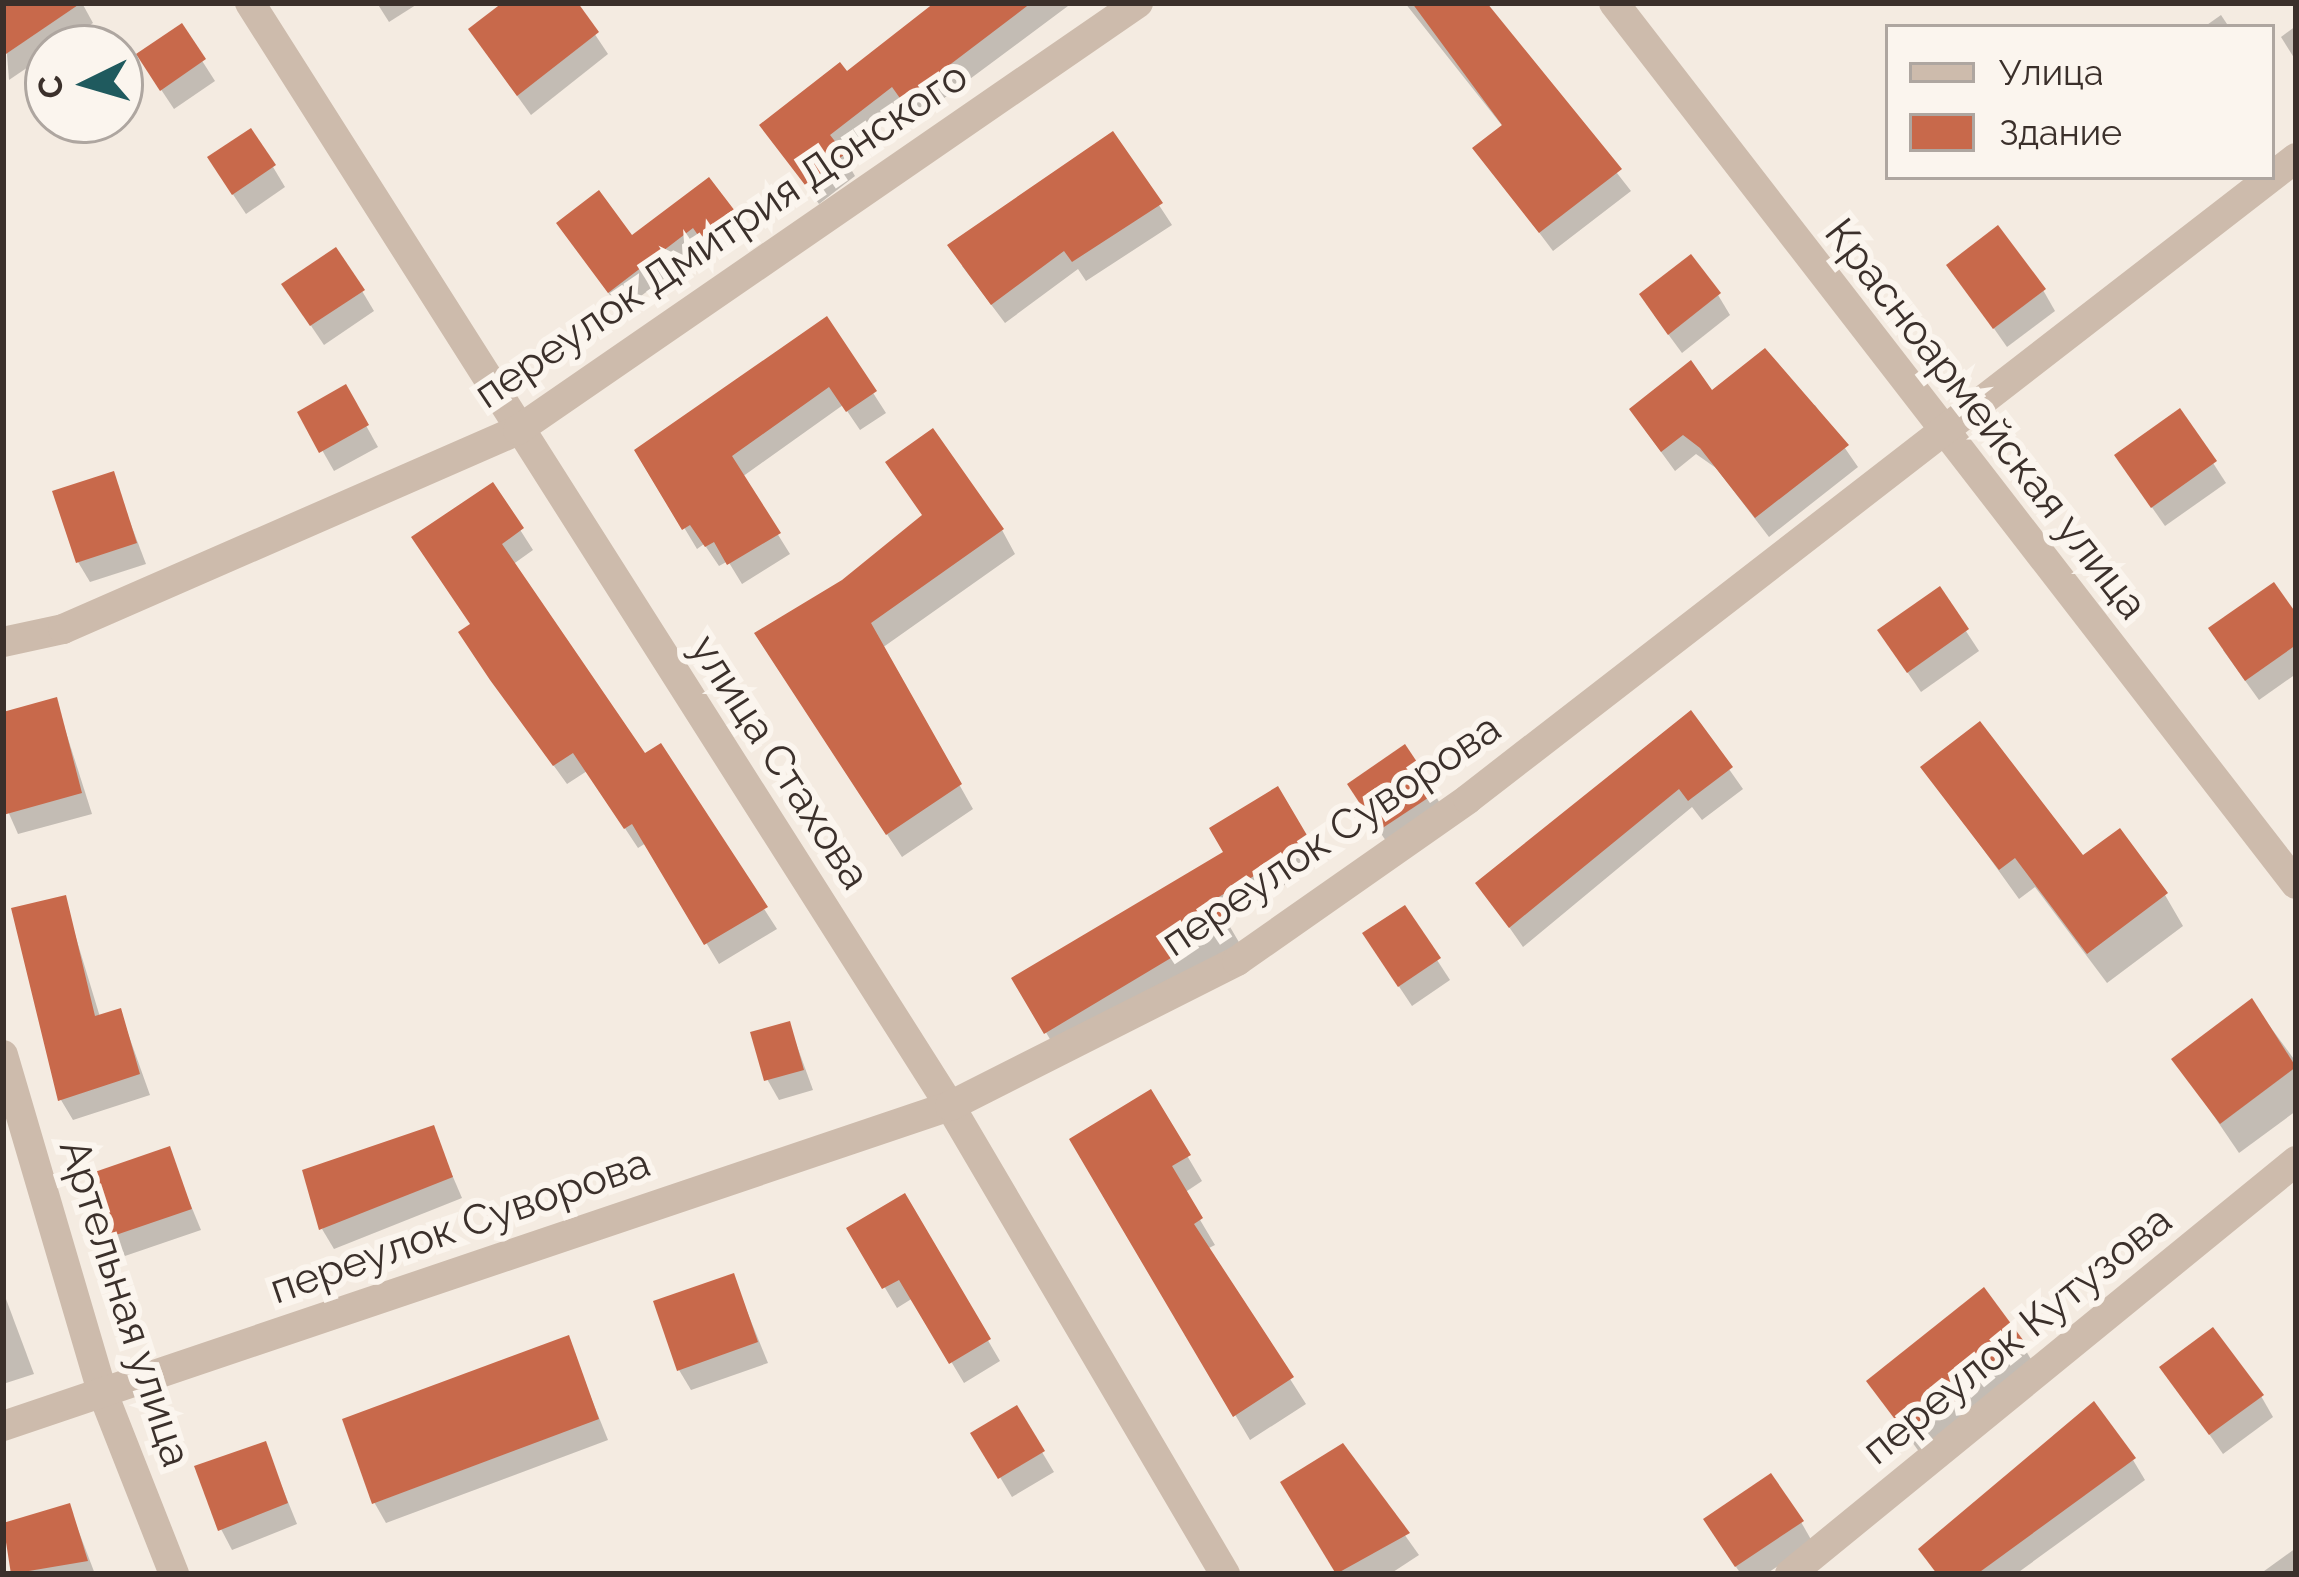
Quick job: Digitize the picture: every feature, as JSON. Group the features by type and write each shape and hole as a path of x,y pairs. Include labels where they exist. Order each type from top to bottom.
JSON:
{"street":[{"name":"улица Стахова","path":"250,3 950,1106 1225,1574"},
{"name":"переулок Дмитрия Донского","path":"3,642 63,629 518,430 1138,3"},
{"name":"Красноармейская улица","path":"1614,3 1944,438 2296,884"},
{"name":"переулок Суворова","path":"3,1426 950,1106 1237,961 1468,799 1944,438 2268,180"},
{"name":"Артельная улица","path":"3,1055 102,1391 174,1574"},
{"name":"переулок Кутузова","path":"1790,1574 2296,1161"}],"building":[{"path":"3,3 81,3 50,24 24,24 24,42 3,56"},
{"path":"502,3 578,3 599,32 517,96 468,29"},
{"path":"934,3 1031,3 902,101 892,87 830,135 845,154 805,185 759,125 840,62 847,71"},
{"path":"1412,3 1487,3 1622,169 1539,233 1472,148 1502,125"},
{"path":"182,23 206,59 160,91 144,66 144,49"},
{"path":"251,128 276,165 232,195 207,157"},
{"path":"1113,131 1163,203 1072,262 1064,251 991,305 947,245"},
{"path":"709,177 735,211 700,238 693,228 608,293 556,223 599,190 632,235"},
{"path":"1998,225 2046,289 1993,329 1946,265"},
{"path":"336,247 365,290 310,326 281,284"},
{"path":"1691,254 1721,293 1668,335 1639,294"},
{"path":"827,316 877,391 846,412 829,387 732,456 781,533 727,565 714,542 705,547 690,525 682,530 634,450"},
{"path":"1765,348 1849,445 1755,518 1700,448 1683,435 1661,452 1629,409 1691,360 1712,390"},
{"path":"346,384 369,425 319,453 297,412"},
{"path":"2180,408 2217,461 2151,508 2114,455"},
{"path":"933,428 1004,529 871,623 962,784 886,835 754,633 842,580 922,515 885,462"},
{"path":"114,471 137,543 76,563 52,491"},
{"path":"493,482 524,528 502,544 645,753 661,743 768,907 704,945 632,824 624,829 573,753 553,766 490,680 458,632 470,624 411,537"},
{"path":"2274,582 2296,613 2296,645 2245,681 2208,628"},
{"path":"1940,586 1969,629 1907,673 1877,630"},
{"path":"57,697 82,793 3,815 3,712"},
{"path":"1691,710 1733,767 1688,801 1679,789 1509,928 1475,883"},
{"path":"1980,721 2083,855 2120,828 2168,893 2087,954 2015,858 1999,870 1920,767"},
{"path":"1405,744 1437,792 1378,831 1347,784"},
{"path":"1278,786 1311,842 1217,898 1231,922 1044,1034 1011,978 1223,852 1209,828"},
{"path":"66,895 95,1016 121,1008 140,1074 58,1101 11,908"},
{"path":"1405,905 1441,958 1398,987 1362,933"},
{"path":"2252,998 2296,1067 2220,1124 2171,1059"},
{"path":"790,1021 804,1070 764,1081 750,1032"},
{"path":"1151,1089 1191,1155 1172,1166 1203,1218 1194,1224 1294,1377 1233,1417 1069,1139"},
{"path":"434,1125 453,1177 319,1230 302,1170"},
{"path":"170,1146 192,1209 107,1238 86,1175"},
{"path":"905,1193 991,1339 949,1364 899,1280 882,1289 846,1228"},
{"path":"734,1273 758,1342 677,1371 653,1301"},
{"path":"1984,1287 2026,1344 1909,1438 1866,1381"},
{"path":"2213,1327 2264,1395 2209,1435 2159,1367"},
{"path":"569,1335 599,1419 372,1504 342,1419"},
{"path":"2094,1401 2136,1458 1977,1574 1937,1574 1918,1549"},
{"path":"1017,1405 1045,1451 998,1479 970,1433"},
{"path":"266,1441 288,1503 218,1531 194,1466"},
{"path":"1343,1443 1410,1533 1336,1574 1280,1482"},
{"path":"1771,1473 1804,1521 1735,1567 1703,1519"},
{"path":"70,1503 88,1561 11,1574 3,1523"}]}
